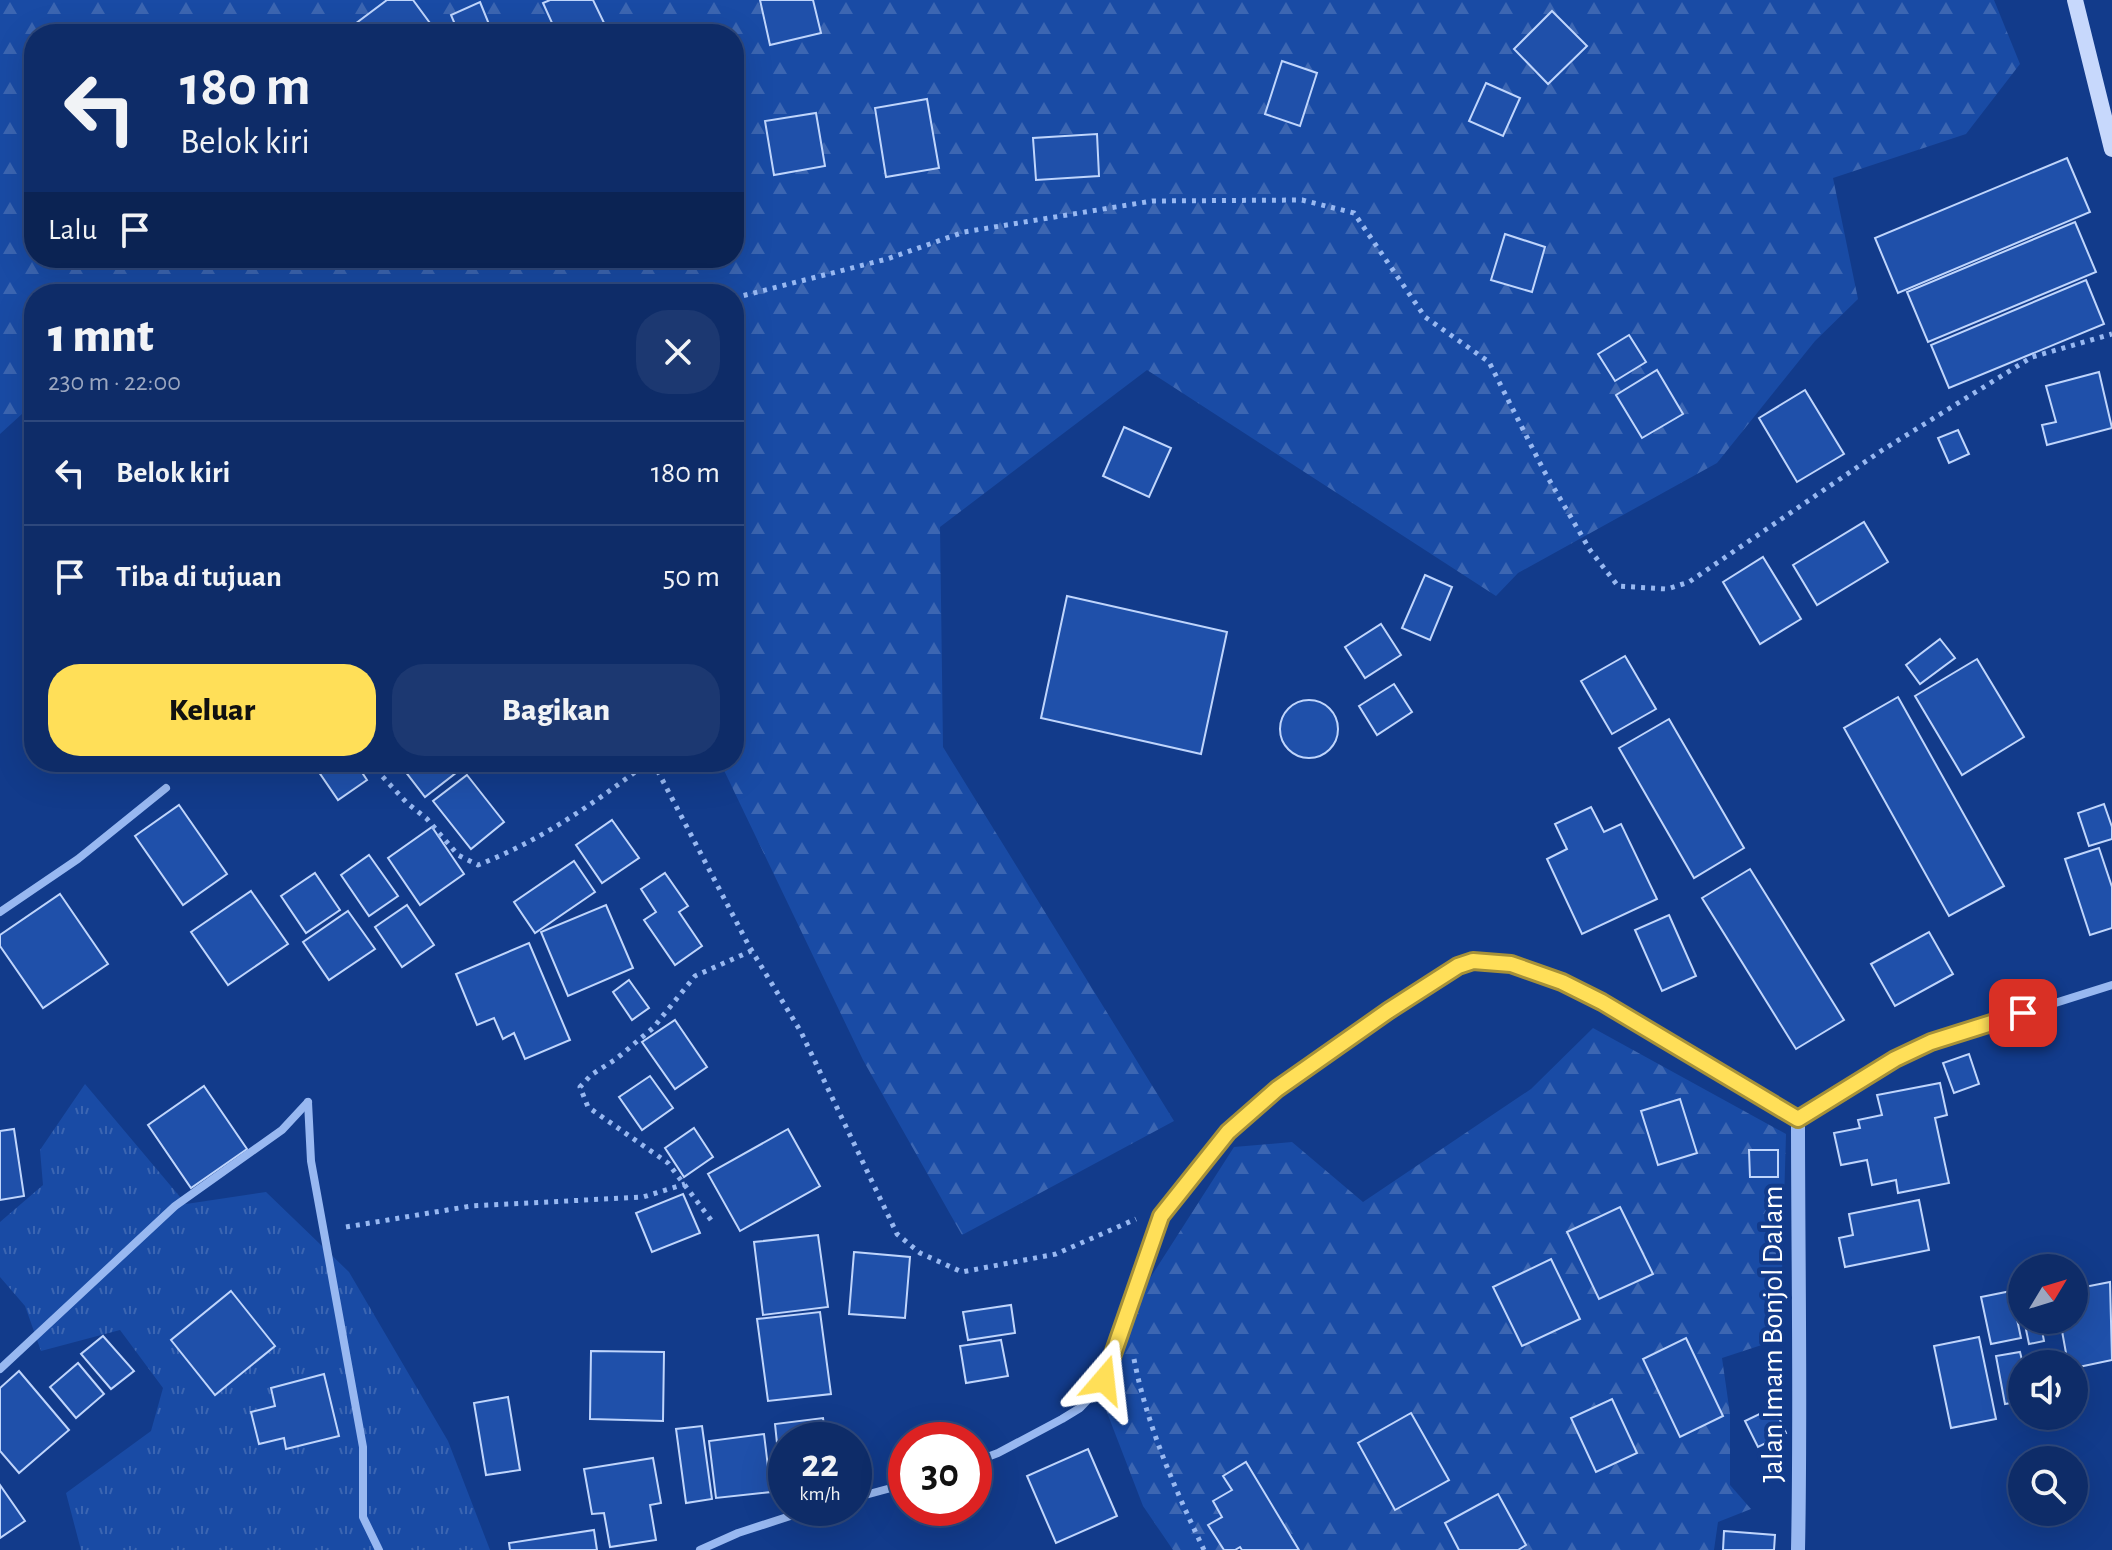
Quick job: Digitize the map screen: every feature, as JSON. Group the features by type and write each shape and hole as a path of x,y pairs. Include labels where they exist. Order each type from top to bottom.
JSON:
{"main road":[{"path":"2075,0 2112,149"}],"street":[{"path":"0,912 78,859 166,788"},
{"path":"992,1455 1049,1426 1092,1398 1103,1383 1152,1236 1170,1204 1228,1132 1277,1089 1458,966 1473,961 1499,962 1532,969 1602,1002 1798,1119 1895,1059 1931,1042 2112,985"},
{"path":"0,1369 175,1206 282,1130 308,1102 311,1161 363,1447 363,1517 379,1550"},
{"name":"Jalan Imam Bonjol Dalam","path":"1798,1119 1797,1271 1801,1404 1798,1550"},
{"path":"700,1550 768,1523"}],"path":[{"path":"744,295 887,259 964,232 1152,201 1302,200 1354,213 1425,317 1489,362 1590,550 1618,586 1667,589 1689,582 1881,451 2032,357 2112,334"},
{"path":"378,772 427,819 458,855 478,865 511,852 593,804 636,772"},
{"path":"655,772 751,951 801,1032 897,1234 920,1253 962,1272 1056,1254 1170,1204"},
{"path":"711,1220 668,1163 588,1107 580,1087 653,1028 695,976 751,951"},
{"path":"324,1231 471,1206 643,1197 685,1184"},
{"path":"1125,1315 1139,1388 1173,1484 1204,1550"}],"green space":[{"path":"0,0 1994,0 2020,64 1966,134 1833,178 1858,299 1815,341 1717,463 1518,573 1496,596 1147,370 940,527 943,747 1174,1121 962,1235 863,1060 725,772 744,772 744,284 24,284 24,412 0,434"},
{"path":"1593,1028 1786,1134 1780,1339 1722,1358 1730,1414 1730,1485 1751,1509 1718,1522 1714,1550 1518,1550 1526,1545 1497,1494 1445,1523 1459,1550 1299,1550 1246,1462 1224,1476 1232,1490 1213,1501 1222,1517 1209,1525 1224,1550 1173,1550 1143,1506 1103,1402 1145,1286 1234,1147 1292,1142 1363,1202 1531,1089","holes":["1778,1150 1778,1176 1750,1177 1749,1151","1551,1259 1580,1318 1523,1346 1494,1287","1686,1339 1723,1416 1680,1437","1612,1399 1637,1452 1596,1472 1571,1418","1411,1413 1449,1480 1395,1510 1358,1443"]},
{"path":"85,1084 186,1204 266,1192 349,1272 448,1441 490,1550 81,1550 66,1493 151,1431 163,1388 120,1330 41,1351 25,1306 0,1277 0,1222 43,1185 40,1150"}],"building":[{"path":"387,0 413,0 431,24 355,24"},
{"path":"550,0 593,0 605,24 552,24 543,3"},
{"path":"760,0 813,0 821,33 770,45"},
{"path":"480,2 489,24 455,24 451,15"},
{"path":"1552,11 1587,46 1548,84 1514,49"},
{"path":"1282,61 1317,73 1300,126 1265,114"},
{"path":"1486,83 1520,98 1503,136 1469,121"},
{"path":"927,99 939,168 886,177 875,108"},
{"path":"816,113 825,166 774,175 765,121"},
{"path":"1097,134 1099,176 1036,180 1033,138"},
{"path":"2067,158 2090,212 1898,293 1875,238"},
{"path":"2075,222 2096,272 1928,342 1907,292"},
{"path":"1505,234 1545,247 1532,292 1491,280"},
{"path":"2086,280 2104,324 1949,388 1931,345"},
{"path":"1629,335 1646,362 1615,381 1598,354"},
{"path":"1657,370 1683,414 1642,438 1616,395"},
{"path":"2099,372 2112,428 2047,445 2042,425 2056,422 2046,386"},
{"path":"1805,390 1844,454 1797,482 1759,418"},
{"path":"1124,427 1171,448 1149,497 1103,476"},
{"path":"1958,430 1969,454 1949,463 1938,438"},
{"path":"1864,522 1888,562 1817,605 1793,565"},
{"path":"1763,557 1801,619 1760,644 1723,582"},
{"path":"1425,575 1452,587 1430,640 1402,628"},
{"path":"1067,596 1227,632 1201,754 1041,718"},
{"path":"1381,624 1401,655 1365,678 1345,647"},
{"path":"1940,639 1955,658 1920,684 1906,665"},
{"path":"1625,656 1656,709 1612,734 1581,681"},
{"path":"1977,659 2024,737 1962,775 1915,696"},
{"path":"1394,684 1412,712 1377,735 1359,706"},
{"path":"1898,697 2004,886 1949,916 1844,728"},
{"path":"1309,700 1320,702 1329,709 1336,718 1336,740 1329,749 1320,756 1309,758 1298,756 1289,749 1282,740 1280,729 1282,718 1289,709 1298,702"},
{"path":"1669,719 1744,848 1694,878 1619,748"},
{"path":"319,772 362,772 367,780 338,800"},
{"path":"406,772 457,772 425,797"},
{"path":"467,775 504,822 471,849 433,801"},
{"path":"2104,804 2112,827 2112,839 2089,846 2078,813"},
{"path":"179,805 227,874 183,905 135,836"},
{"path":"1591,807 1604,832 1621,824 1657,899 1582,934 1547,859 1567,849 1555,824"},
{"path":"612,820 639,858 602,883 576,845"},
{"path":"432,827 464,874 420,905 388,858"},
{"path":"2099,848 2112,887 2112,928 2090,935 2065,859"},
{"path":"369,855 398,896 369,916 341,875"},
{"path":"574,861 595,892 535,933 514,902"},
{"path":"1750,869 1844,1020 1796,1049 1702,898"},
{"path":"315,873 340,910 306,933 281,896"},
{"path":"665,873 688,906 679,912 702,946 675,965 644,920 656,912 641,889"},
{"path":"251,891 288,944 228,985 191,932"},
{"path":"60,894 108,964 43,1008 0,946 0,935"},
{"path":"407,905 434,945 402,967 375,927"},
{"path":"606,905 633,968 568,996 541,932"},
{"path":"348,911 375,949 329,980 303,942"},
{"path":"1669,915 1696,976 1662,991 1635,930"},
{"path":"1929,932 1953,974 1895,1006 1871,964"},
{"path":"529,943 570,1040 525,1059 514,1033 503,1039 494,1018 477,1025 456,974"},
{"path":"629,980 649,1008 632,1020 613,992"},
{"path":"675,1020 707,1067 675,1089 642,1042"},
{"path":"1969,1054 1979,1084 1954,1093 1943,1063"},
{"path":"650,1076 673,1108 642,1130 619,1097"},
{"path":"1940,1083 1947,1115 1935,1118 1949,1183 1898,1193 1896,1180 1872,1185 1867,1160 1841,1165 1834,1133 1860,1128 1858,1120 1882,1115 1877,1095"},
{"path":"204,1086 247,1149 191,1188 148,1125"},
{"path":"1680,1099 1697,1153 1658,1165 1641,1111"},
{"path":"694,1128 713,1157 684,1177 665,1148"},
{"path":"14,1129 24,1196 0,1200 0,1131"},
{"path":"788,1129 820,1186 740,1231 708,1174"},
{"path":"1749,1150 1778,1150 1778,1177 1750,1177"},
{"path":"683,1194 700,1233 652,1252 636,1213"},
{"path":"1919,1200 1929,1250 1845,1267 1839,1238 1853,1235 1849,1214"},
{"path":"1620,1207 1653,1274 1599,1299 1567,1232"},
{"path":"818,1235 828,1307 763,1315 754,1242"},
{"path":"854,1252 910,1257 905,1318 849,1314"},
{"path":"1551,1259 1580,1319 1522,1346 1493,1287"},
{"path":"2110,1282 2112,1360 2088,1365 2088,1350 2065,1350 2063,1334 2088,1334 2088,1286"},
{"path":"231,1291 275,1346 215,1395 171,1340"},
{"path":"2008,1292 2008,1334 2020,1334 2021,1338 1991,1344 1981,1297"},
{"path":"1011,1305 1015,1333 968,1340 963,1312"},
{"path":"820,1312 831,1394 768,1401 757,1319"},
{"path":"2027,1334 2043,1334 2044,1341 2029,1344"},
{"path":"103,1336 134,1371 111,1389 81,1354"},
{"path":"1979,1337 1996,1419 1951,1428 1934,1346"},
{"path":"1686,1338 1723,1416 1680,1437 1643,1359"},
{"path":"1001,1340 1008,1376 966,1383 960,1346"},
{"path":"591,1351 664,1352 663,1421 590,1419"},
{"path":"2008,1354 2008,1403 2005,1404 1996,1356"},
{"path":"78,1363 104,1394 76,1418 50,1387"},
{"path":"19,1371 69,1430 19,1473 0,1451 0,1388"},
{"path":"324,1374 339,1436 286,1449 284,1438 259,1444 251,1412 275,1406 271,1388"},
{"path":"508,1397 520,1470 486,1475 474,1403"},
{"path":"1612,1399 1637,1453 1596,1472 1571,1418"},
{"path":"1774,1407 1786,1433 1758,1447 1745,1421"},
{"path":"1411,1413 1449,1480 1395,1510 1358,1443"},
{"path":"823,1418 824,1422 791,1422"},
{"path":"702,1426 712,1499 686,1503 676,1429"},
{"path":"764,1434 768,1492 716,1498 709,1441"},
{"path":"1088,1449 1117,1516 1056,1543 1027,1476"},
{"path":"653,1458 661,1503 650,1505 656,1540 610,1547 604,1513 592,1514 584,1469"},
{"path":"1246,1462 1299,1550 1242,1550 1240,1547 1224,1550 1208,1525 1222,1517 1213,1501 1232,1490 1223,1476"},
{"path":"0,1485 25,1521 0,1538"},
{"path":"1498,1494 1526,1545 1518,1550 1459,1550 1445,1523"},
{"path":"594,1530 597,1550 510,1550 509,1543"},
{"path":"1724,1531 1775,1535 1774,1550 1723,1550"}],"route":[{"path":"1104,1380 1161,1216 1228,1132 1277,1089 1458,966 1487,960 1532,969 1562,982 1602,1002 1798,1119 1895,1059 1931,1042 2023,1013"}]}
